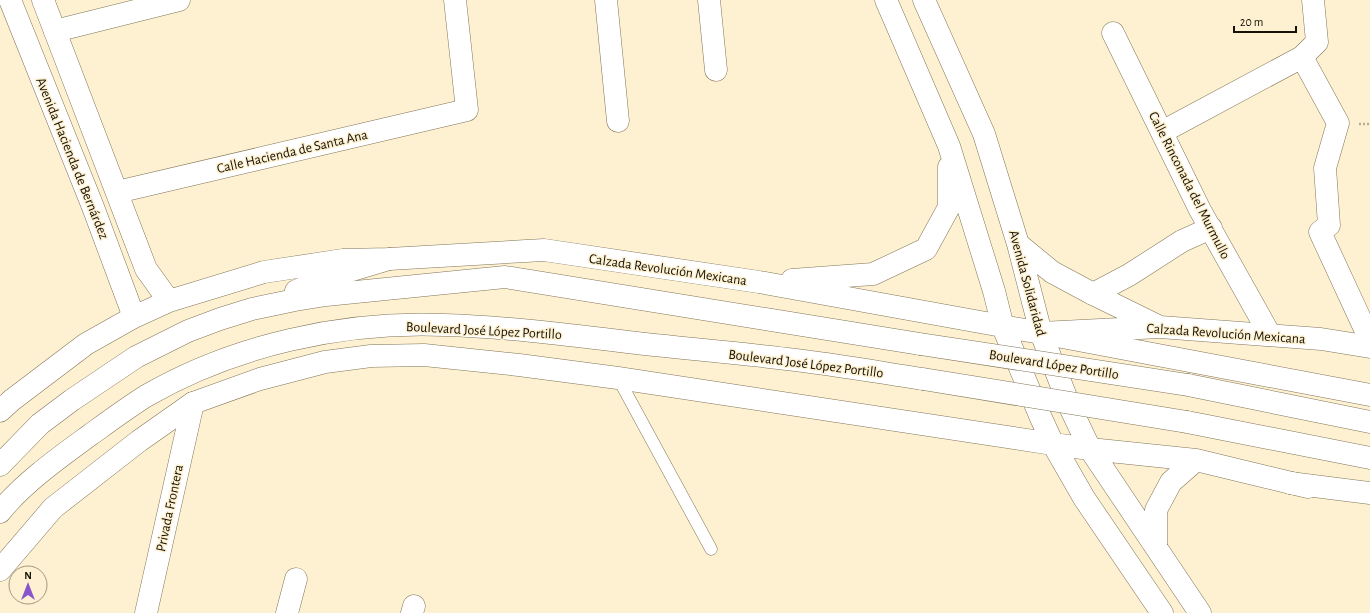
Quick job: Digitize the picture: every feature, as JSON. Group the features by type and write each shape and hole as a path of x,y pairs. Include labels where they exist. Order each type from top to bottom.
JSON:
{"street":[{"name":"Avenida Hacienda de Bernárdez","path":"10,0 94,207 134,317"},
{"name":"Avenida Hacienda de Bernárdez","path":"43,0 146,269 169,301"},
{"path":"55,30 156,3 179,0"},
{"name":"Calle Hacienda de Santa Ana","path":"117,192 467,110 455,0"},
{"path":"606,0 618,121"},
{"path":"709,0 716,70"},
{"path":"886,0 949,146 994,291 1003,327 1053,444 1084,498 1162,613"},
{"name":"Avenida Solidaridad","path":"924,0 984,134 1018,244 1041,333 1070,407 1090,449 1200,613"},
{"path":"1162,132 1302,57 1318,42 1313,0"},
{"name":"Calle Rinconada del Murmullo","path":"1114,33 1211,228 1270,335"},
{"path":"1302,57 1338,123 1325,168 1329,225 1320,232 1370,340"},
{"path":"759,282 873,274 926,250 949,206 949,146"},
{"path":"1093,294 1129,275 1182,241 1211,228"},
{"path":"1018,244 1052,272 1160,327"},
{"name":"Calzada Revolución Mexicana","path":"0,410 86,344 134,317 169,301 264,272 343,260 390,259 544,250 759,282 1041,333 1160,327 1321,339 1370,346"},
{"path":"0,465 40,424 72,400 136,357 188,331 252,309 332,276 390,259"},
{"name":"Boulevard López Portillo","path":"252,309 326,295 505,277 920,344 1188,384 1370,422"},
{"name":"Boulevard José López Portillo","path":"0,512 10,499 63,454 109,421 147,396 215,363 251,351 309,336 393,325 443,324 531,330 787,359 923,379 1186,422 1370,458"},
{"path":"1041,333 1370,395"},
{"path":"0,570 53,508 139,441 193,403 260,379 325,362 371,356 424,355 518,365 618,378 1053,444 1196,460 1370,504"},
{"name":"Privada Frontera","path":"146,613 193,403"},
{"path":"1156,546 1156,510 1171,482 1196,460"},
{"path":"1290,483 1370,493"},
{"path":"287,613 296,579"}],"lane":[{"path":"618,378 712,549"}]}
